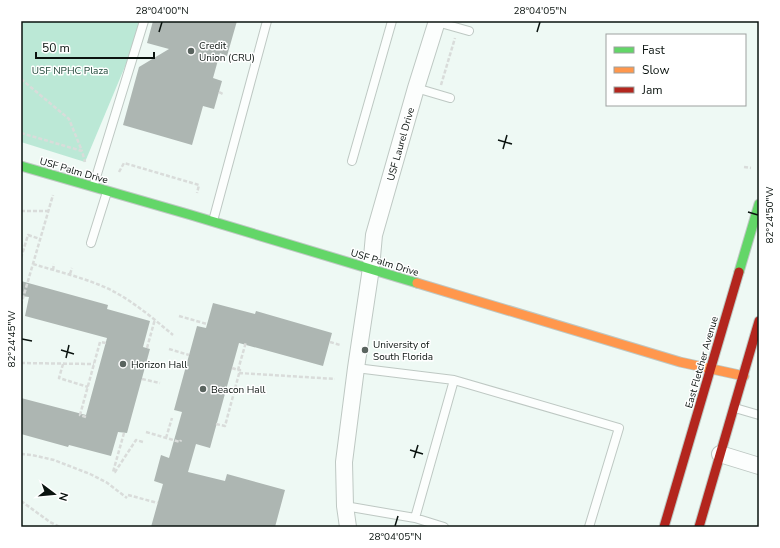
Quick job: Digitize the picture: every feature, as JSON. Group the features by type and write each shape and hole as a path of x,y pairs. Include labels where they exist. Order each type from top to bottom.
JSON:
{"street":[{"name":"USF Laurel Drive","path":"345,506 344,462 371,268 374,235 416,88 437,21"},
{"name":"USF Palm Drive","path":"21,166 213,221 672,359 744,376"},
{"name":"East Fletcher Avenue","path":"664,527 759,204"},
{"path":"699,527 759,321"},
{"path":"720,454 759,466"},
{"path":"672,498 672,527"},
{"path":"345,506 348,527"}],"lane":[{"path":"93,187 144,21"},
{"path":"213,221 267,21"},
{"path":"352,161 392,21"},
{"path":"437,21 469,31"},
{"path":"416,88 450,98"},
{"path":"91,243 108,191"},
{"path":"356,368 454,380 619,428 589,527"},
{"path":"415,518 454,380"},
{"path":"733,408 759,415"},
{"path":"345,506 415,518 444,527"}],"path":[{"path":"440,89 457,32"},
{"path":"229,60 235,62"},
{"path":"21,79 69,119 85,162"},
{"path":"219,92 223,94"},
{"path":"21,133 82,151"},
{"path":"119,172 124,163 199,185 197,193"},
{"path":"744,167 751,168"},
{"path":"21,305 23,293 33,264 52,195"},
{"path":"21,211 48,211"},
{"path":"21,258 28,235 40,239"},
{"path":"33,264 70,274 111,290 155,319 173,335"},
{"path":"53,270 54,264"},
{"path":"70,274 72,268"},
{"path":"179,316 207,324"},
{"path":"147,348 155,319"},
{"path":"86,417 80,415 100,342 106,343"},
{"path":"216,424 224,426 246,342"},
{"path":"330,342 340,345"},
{"path":"169,349 189,355"},
{"path":"21,363 94,364"},
{"path":"63,364 59,378 88,387"},
{"path":"232,368 239,371 335,378"},
{"path":"142,379 160,383"},
{"path":"166,438 172,418"},
{"path":"146,432 180,442 181,440"},
{"path":"124,433 113,472 115,472 136,440 143,442"},
{"path":"21,454 32,454 54,460 90,474 106,482 127,496 158,503"},
{"path":"21,501 50,522 60,527"}],"green space":[{"name":"USF NPHC Plaza","path":"21,21 144,21 85,162 21,142"}],"building":[{"path":"153,21 237,21 227,56 220,53 213,78 222,81 214,109 203,106 192,145 123,125 139,67 169,49 147,43"},
{"name":"Horizon Hall","path":"21,281 108,305 107,309 150,321 143,347 150,349 127,433 118,432 111,456 69,445 68,447 21,434 21,398 86,415 107,338 25,316 29,297 21,296"},
{"path":"213,303 255,314 256,311 332,333 323,366 239,343 210,448 196,444 188,472 225,481 227,474 285,490 275,527 151,527 163,484 154,481 161,455 169,458 182,412 174,410 197,326 206,328"}],"traffic: fast":[{"path":"21,166 417,283"},
{"path":"739,272 759,204"}],"traffic: slow":[{"path":"417,283 680,362 744,376"}],"traffic: jam":[{"path":"664,527 739,272"},
{"path":"699,527 759,321"}],"place":[{"name":"Credit Union (CRU)","path":"191,51"},
{"name":"University of South Florida","path":"365,350"},
{"name":"Horizon Hall","path":"123,364"},
{"name":"Beacon Hall","path":"203,389"}]}
